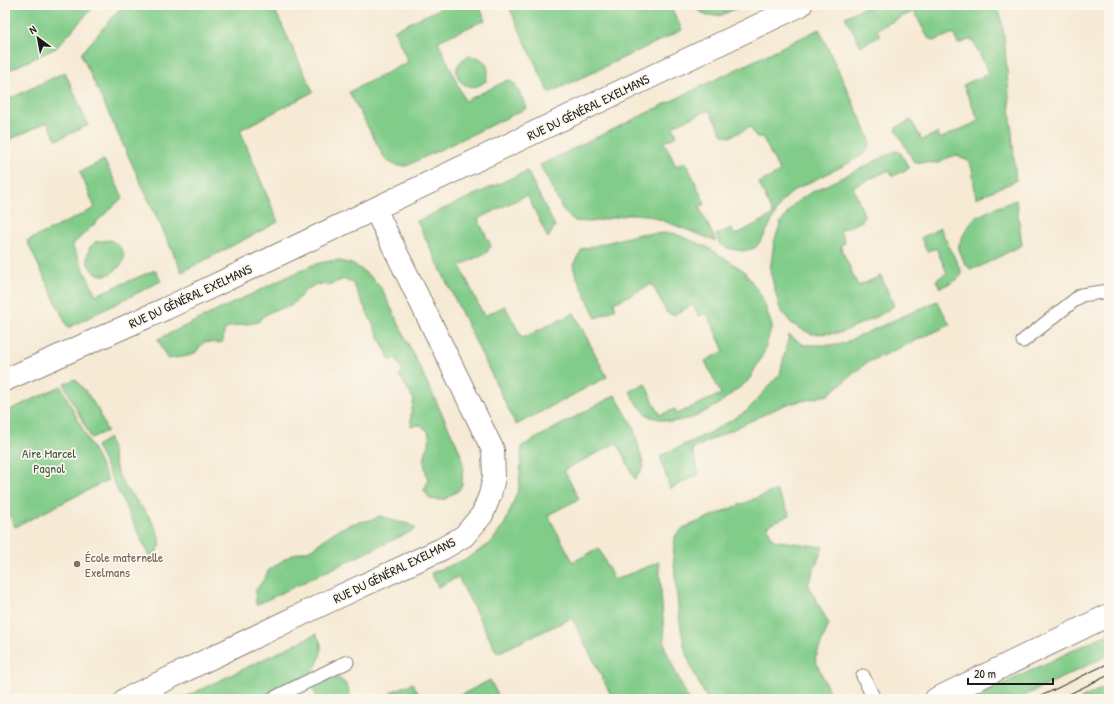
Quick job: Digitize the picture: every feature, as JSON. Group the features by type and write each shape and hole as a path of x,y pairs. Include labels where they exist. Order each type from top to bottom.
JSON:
{"street":[{"name":"RUE DU GÉNÉRAL EXELMANS","path":"5,380 165,309 801,5"},
{"name":"RUE DU GÉNÉRAL EXELMANS","path":"126,699 323,604 442,549 464,536 482,515 490,495 494,477 493,450 375,209"},
{"path":"936,699 1109,615"}],"lane":[{"path":"1023,341 1081,295 1109,291"},
{"path":"272,699 347,662"},
{"path":"862,676 874,699"}],"green space":[{"path":"5,5 95,5 56,48 5,72"},
{"path":"123,5 286,5 275,10 313,92 240,130 278,222 182,272 81,54"},
{"path":"448,5 479,5 485,20 438,41 465,101 508,80 515,84 527,108 406,166 396,165 390,162 383,155 349,92 408,62 394,30"},
{"path":"508,5 670,5 682,30 549,93"},
{"path":"695,5 743,5 722,15 707,16 697,9"},
{"path":"869,5 997,5 1001,17 1004,36 1016,181 976,198 972,168 967,160 957,155 947,158 940,163 914,162 895,128 911,120 922,140 937,133 939,139 979,121 963,85 989,73 972,39 958,44 953,33 934,41 928,38 914,11 877,29 880,36 861,46 845,17"},
{"path":"819,29 869,137 870,145 865,153 849,163 796,189 782,201 763,238 755,248 742,251 727,248 720,244 716,235 731,228 735,235 773,215 759,183 780,172 762,136 757,138 750,127 730,137 723,135 709,110 673,126 677,136 664,142 676,166 686,162 705,204 699,207 716,241 648,215 632,214 591,222 575,221 564,212 540,165"},
{"path":"469,56 482,60 488,67 486,81 480,85 471,87 460,81 457,71 458,65 462,60"},
{"path":"65,72 88,125 57,140 47,122 5,142 5,101"},
{"path":"896,151 900,152 909,168 893,176 889,170 853,187 864,215 862,221 840,231 845,243 840,246 858,286 881,276 894,306 878,316 840,333 811,334 792,324 780,309 770,271 774,242 781,222 795,203 810,193"},
{"path":"104,160 123,197 72,245 96,295 155,270 161,281 68,328 27,241 95,208 80,172"},
{"path":"527,171 555,226 548,238 527,195 478,219 491,246 487,252 460,266 484,316 505,306 522,338 574,313 607,377 516,425 417,221"},
{"path":"1016,200 1022,245 979,267 970,269 965,264 958,247 972,221 992,209"},
{"path":"940,228 961,271 961,276 940,288 936,280 947,273 936,248 927,252 921,238"},
{"path":"673,233 707,247 744,271 762,297 772,326 764,352 749,380 716,406 692,418 671,422 648,416 634,400 630,391 645,384 660,415 675,409 677,414 721,394 705,361 724,351 707,313 699,316 693,305 673,315 667,313 652,284 614,303 616,309 596,318 575,273 573,265 582,249 640,234"},
{"path":"110,240 122,250 124,259 122,263 112,273 106,275 93,272 88,264 87,257 90,247 95,242"},
{"path":"337,260 355,265 371,277 382,289 456,443 463,465 462,484 459,490 445,499 430,499 424,490 428,481 424,462 430,439 428,431 420,425 411,426 411,412 414,400 399,375 403,372 396,358 390,360 353,283 345,279 328,285 316,284 305,291 291,306 274,310 262,317 258,322 229,327 224,331 223,341 219,343 204,342 196,352 191,355 167,359 158,339 312,265"},
{"path":"937,301 950,325 866,363 828,395 784,405 692,449 699,474 670,489 660,456 711,432 747,411 780,374 789,335 804,345 839,345"},
{"path":"75,379 87,393 98,410 107,431 91,438 64,384"},
{"name":"Aire Marcel Pagnol","path":"61,386 108,480 15,527 5,506 5,412"},
{"path":"615,395 633,426 644,467 635,479 617,443 564,470 579,499 548,515 573,562 599,548 614,580 659,562 665,648 688,699 613,699 572,618 497,653 458,577 438,587 431,573 466,559 491,543 505,523 519,488 522,446"},
{"path":"109,438 117,472 125,487 148,515 157,530 161,545 151,559 96,446"},
{"path":"776,490 790,515 767,526 773,540 823,547 808,585 829,624 815,659 832,699 707,699 692,669 684,646 679,616 673,554 675,536 683,528"},
{"path":"378,516 408,524 416,529 256,605 255,591 265,578 268,571 283,560 294,554 310,550 336,531 351,524 375,519"},
{"path":"1109,633 1109,655 1018,699 972,699"},
{"path":"316,634 320,643 321,654 312,673 309,676 264,699 242,699 238,691 220,699 181,699"},
{"path":"334,676 341,680 348,688 349,699 318,699 312,687"},
{"path":"490,680 500,699 453,699"},
{"path":"413,683 421,699 394,699 391,692"},
{"path":"1109,685 1109,699 1080,699"}],"tram line":[{"path":"1035,699 1109,663"},
{"path":"1059,699 1109,675"}],"place":[{"name":"École maternelle Exelmans","path":"77,564"}]}
